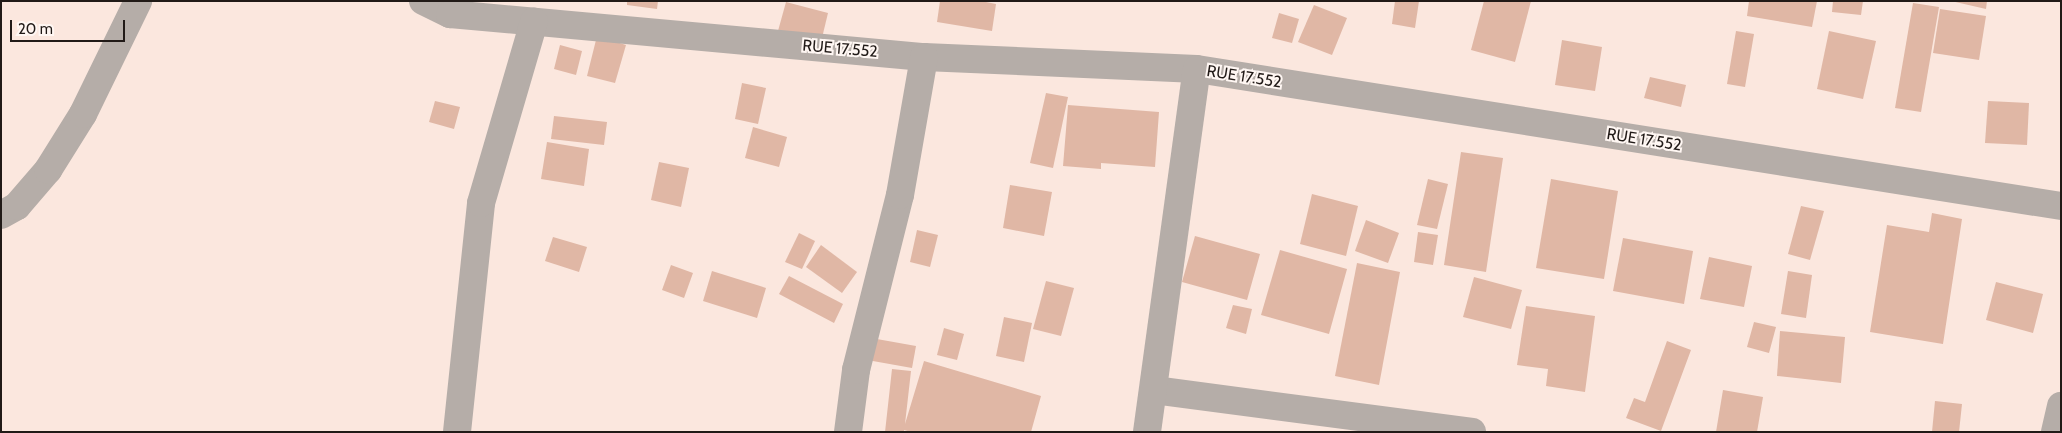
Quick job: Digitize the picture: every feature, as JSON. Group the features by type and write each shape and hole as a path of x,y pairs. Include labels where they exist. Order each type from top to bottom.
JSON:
{"street":[{"path":"1,215 17,206 48,170 83,114 138,1"},
{"name":"RUE 17.552","path":"422,1 450,14 924,57 1197,69 2061,206"},
{"path":"457,432 481,203 534,22"},
{"path":"848,432 856,370 900,195 924,57"},
{"path":"1147,432 1197,69"},
{"path":"1154,390 1472,432"},
{"path":"2055,432 2061,406"}],"building":[{"path":"627,1 658,1 657,9 627,5"},
{"path":"940,1 981,1 996,4 992,31 937,22"},
{"path":"1395,1 1419,1 1415,28 1392,24"},
{"path":"1484,1 1531,1 1515,62 1471,50"},
{"path":"1749,1 1817,1 1812,27 1747,16"},
{"path":"1833,1 1863,1 1861,15 1832,12"},
{"path":"1951,1 1987,1 1986,9"},
{"path":"786,2 828,13 821,42 778,31"},
{"path":"1913,3 1939,7 1921,112 1895,108"},
{"path":"1314,5 1347,18 1332,55 1298,42"},
{"path":"1940,9 1986,16 1979,60 1933,53"},
{"path":"1279,13 1299,19 1292,43 1272,38"},
{"path":"1736,31 1754,34 1745,87 1727,84"},
{"path":"1829,31 1876,41 1863,99 1817,89"},
{"path":"597,36 626,45 615,83 587,76"},
{"path":"1562,40 1602,47 1595,91 1555,85"},
{"path":"560,45 582,51 576,75 554,69"},
{"path":"1650,77 1686,85 1681,107 1644,98"},
{"path":"742,83 766,88 758,124 735,119"},
{"path":"1046,93 1068,97 1053,168 1030,163"},
{"path":"435,101 460,107 454,129 429,122"},
{"path":"1988,101 2029,103 2027,145 1985,143"},
{"path":"1068,105 1159,112 1155,167 1101,163 1101,169 1063,166"},
{"path":"554,116 607,122 604,145 551,139"},
{"path":"753,127 787,137 779,167 745,158"},
{"path":"547,142 589,149 584,186 541,179"},
{"path":"1461,152 1503,158 1486,272 1444,265"},
{"path":"659,162 689,168 681,207 651,200"},
{"path":"1428,179 1448,184 1437,229 1417,225"},
{"path":"1551,179 1618,191 1604,279 1536,268"},
{"path":"1010,185 1052,192 1044,236 1003,228"},
{"path":"1312,194 1358,206 1346,256 1300,244"},
{"path":"1801,206 1824,211 1810,260 1788,254"},
{"path":"1932,213 1962,219 1943,344 1870,332 1887,225 1929,232"},
{"path":"1366,220 1399,233 1388,263 1355,251"},
{"path":"917,230 938,235 930,267 910,262"},
{"path":"1418,232 1438,235 1433,265 1414,262"},
{"path":"799,233 815,241 802,269 785,262"},
{"path":"1195,236 1260,254 1247,300 1182,282"},
{"path":"553,237 587,247 579,272 545,261"},
{"path":"1623,238 1693,251 1684,304 1613,291"},
{"path":"821,245 857,272 842,293 806,267"},
{"path":"1280,250 1347,269 1329,334 1261,315"},
{"path":"1709,257 1752,266 1744,307 1700,299"},
{"path":"1357,263 1400,272 1379,385 1335,376"},
{"path":"671,265 693,273 684,298 662,290"},
{"path":"712,271 766,288 757,318 703,301"},
{"path":"1788,271 1812,275 1806,318 1781,314"},
{"path":"789,276 843,304 834,323 779,294"},
{"path":"1474,277 1522,290 1511,329 1463,317"},
{"path":"1046,281 1074,288 1061,336 1033,329"},
{"path":"1996,282 2043,294 2033,333 1986,320"},
{"path":"1233,305 1252,309 1246,334 1226,328"},
{"path":"1526,306 1595,316 1585,392 1546,386 1548,369 1517,365"},
{"path":"1004,317 1032,323 1024,362 996,356"},
{"path":"1754,322 1776,327 1769,353 1747,347"},
{"path":"944,328 964,334 957,360 937,355"},
{"path":"1780,331 1845,337 1841,383 1777,376"},
{"path":"860,336 916,346 912,368 856,358"},
{"path":"1667,341 1691,350 1661,431 1626,418 1634,398 1645,402"},
{"path":"924,361 1041,396 1031,432 911,432 904,430 904,432 885,432 892,369 911,371 905,424"},
{"path":"1723,390 1763,397 1757,432 1716,432"},
{"path":"1935,401 1962,404 1959,432 1932,432"}]}
